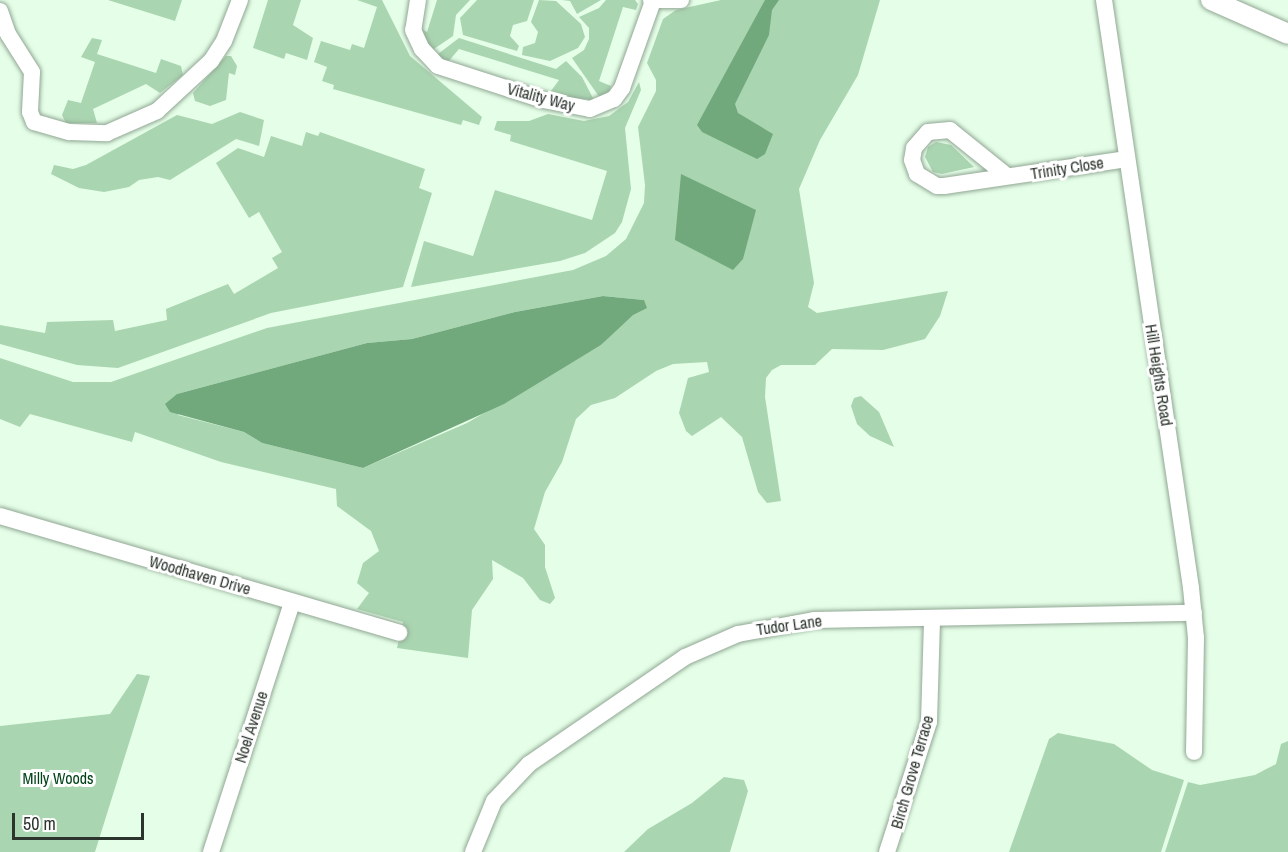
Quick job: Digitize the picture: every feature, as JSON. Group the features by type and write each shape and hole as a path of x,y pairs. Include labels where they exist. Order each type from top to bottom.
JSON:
{"street":[{"path":"0,11 8,34 32,72 30,112 34,122 70,132 107,133 157,111 211,61 224,41 240,0"},
{"name":"Vitality Way","path":"418,0 412,30 422,49 438,66 532,97 577,108 602,107 614,99 630,66 652,0 681,0"},
{"name":"Hill Heights Road","path":"1104,0 1194,613 1194,752"},
{"path":"1211,0 1288,34"},
{"name":"Trinity Close","path":"1007,176 950,130 928,132 914,148 914,168 931,184 1007,176 1127,159"},
{"name":"Woodhaven Drive","path":"0,516 399,633"},
{"name":"Noel Avenue","path":"211,852 292,602"},
{"name":"Tudor Lane","path":"473,852 484,819 509,781 665,669 709,644 788,622 1194,613"},
{"name":"Birch Grove Terrace","path":"887,852 929,722 932,618"}],"green space":[{"path":"108,0 182,0 175,21"},
{"path":"268,0 301,0 293,25 313,38 307,60 286,53 284,59 253,48"},
{"path":"357,0 382,0 410,56 482,117 479,125 463,120 461,125 333,89 334,85 322,81 327,67 314,62 321,41 350,50 352,44 364,48 377,7"},
{"path":"437,0 470,0 456,15 453,36 431,51 419,28 427,32"},
{"path":"477,0 534,0 527,21 513,25 510,36 519,46 517,51 463,35 460,18"},
{"path":"539,0 556,1 581,24 585,37 578,48 550,61 522,55 523,47 535,43 538,32 531,22"},
{"path":"562,0 601,0 577,14 570,1"},
{"path":"606,0 635,0 638,4 636,10 623,7 599,81 611,86 610,90 600,98 572,58 584,50 589,39 589,28 579,17 599,8"},
{"path":"721,0 880,0 858,75 820,140 799,189 814,283 808,307 817,313 948,291 940,316 925,339 883,350 832,349 815,365 781,365 772,370 766,378 765,397 781,501 767,503 758,492 742,437 721,417 692,436 686,431 679,413 688,378 709,372 707,362 673,364 656,371 615,398 591,405 576,419 562,462 545,492 534,529 545,545 545,567 555,598 550,604 540,600 523,578 492,560 493,579 472,610 468,658 397,648 403,622 357,609 369,593 357,583 363,563 379,551 371,531 337,506 336,489 221,462 135,432 132,442 30,414 20,427 0,419 0,358 73,382 111,382 267,328 573,270 606,256 626,239 644,203 645,185 638,127 656,91 656,80 647,63 663,19 676,10","holes":["603,296 644,300 601,345 467,423 363,468 262,443 244,432 178,415 177,394 367,343 412,339 515,312"]},
{"path":"92,38 102,40 97,54 156,73 161,59 181,66 183,75 160,93 146,84 93,109 97,123 66,123 62,115 68,100 81,103 95,62 81,57"},
{"path":"459,38 556,69 566,61 582,77 594,100 548,95 559,80 459,49 448,62 440,59 438,54"},
{"path":"226,56 231,56 237,66 235,75 229,73 226,100 210,106 195,101 193,93"},
{"path":"639,82 641,90 625,128 631,189 622,222 615,233 585,253 560,261 411,287 424,241 473,256 495,190 592,220 607,171 510,141 511,135 494,130 497,121 529,121 548,114 584,121 609,116 628,102"},
{"path":"240,112 264,120 259,146 236,139 170,180 158,177 139,180 129,187 104,192 79,188 51,174 54,165 73,169 86,165 177,115 212,124"},
{"path":"306,132 318,136 320,132 425,169 419,188 432,193 403,287 271,313 118,368 77,365 0,344 0,325 45,333 47,322 113,320 115,331 167,320 166,309 228,284 234,294 278,268 272,258 282,252 259,212 249,218 216,163 238,148 264,157 271,136 302,146"},
{"path":"936,142 951,145 974,167 942,174 933,172 925,157 928,147"},
{"path":"861,396 879,412 894,447 870,436 857,424 851,406 854,398"},
{"name":"Milly Woods","path":"137,674 150,676 95,852 0,852 0,726 110,714"},
{"path":"1058,733 1114,744 1152,770 1184,780 1161,852 1009,852 1049,739"},
{"path":"1288,741 1288,852 1165,852 1188,782 1200,785 1255,775 1276,764 1281,744"},
{"path":"724,777 744,780 748,791 730,852 624,852 648,829 692,803"}],"shaded area":[{"path":"765,0 779,0 772,10 769,35 735,104 738,113 773,134 765,154 757,159 702,132 697,125"},
{"path":"681,174 756,210 743,259 733,270 675,240"},
{"path":"603,296 644,300 647,308 633,315 601,345 504,404 363,468 262,443 244,432 170,412 165,404 177,394 367,343 412,339 515,312"}]}
